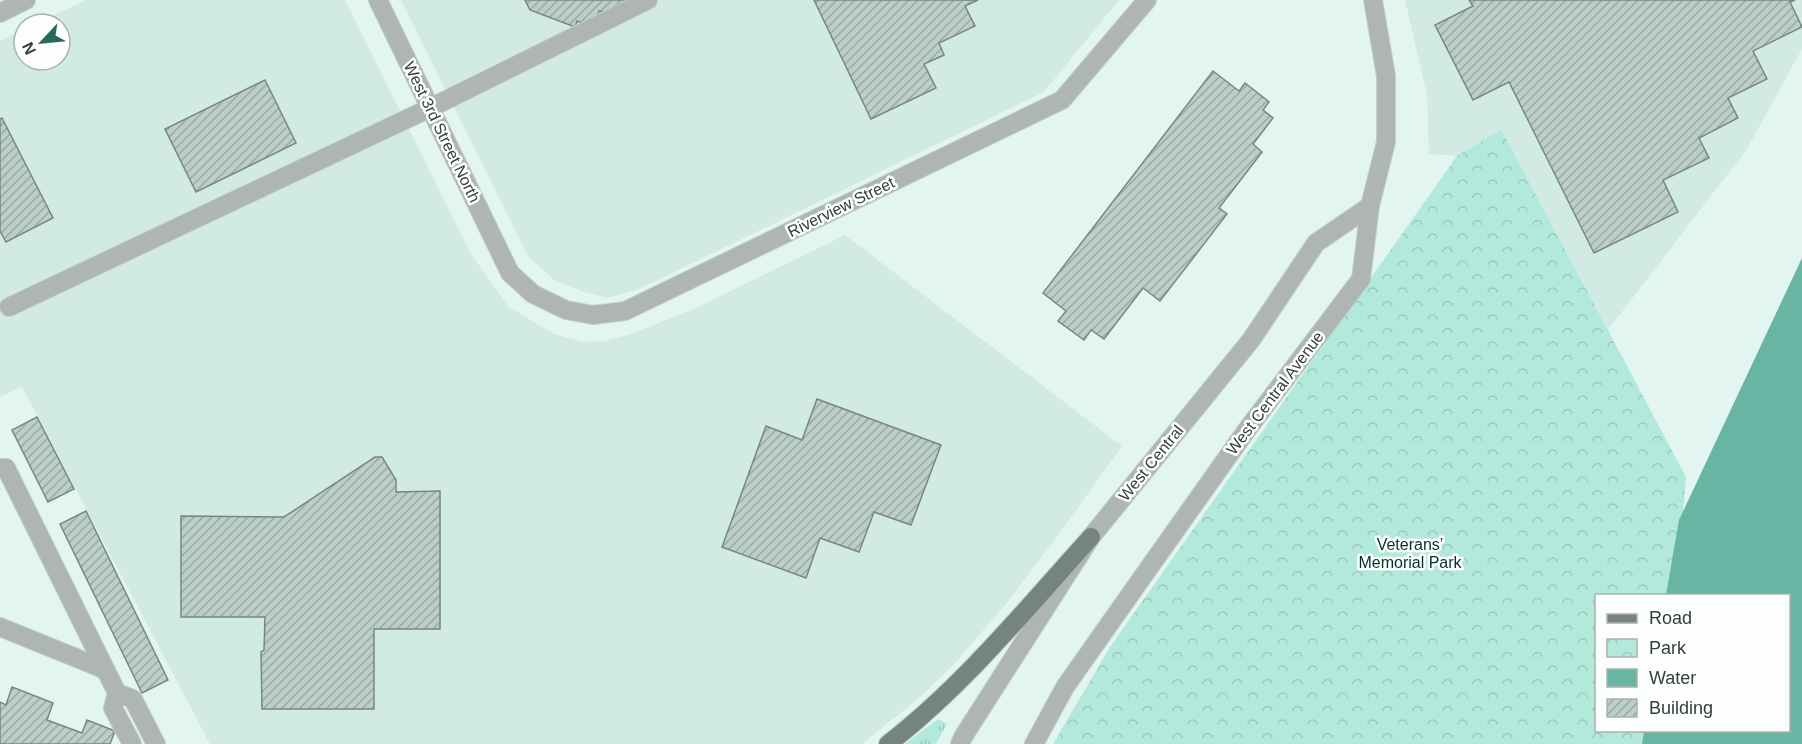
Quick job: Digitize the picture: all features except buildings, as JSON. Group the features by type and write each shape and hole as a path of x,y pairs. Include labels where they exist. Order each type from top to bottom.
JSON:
{"main road":[{"path":"888,744 917,721 987,653 1091,537"}],"street":[{"path":"0,13 26,0"},
{"name":"West 3rd Street North","path":"378,0 506,265"},
{"path":"9,307 430,108 648,0"},
{"name":"Riverview Street","path":"506,265 510,273 533,294 566,310 593,315 626,311 1062,100 1147,0"},
{"name":"West Central Avenue","path":"1034,744 1065,687 1245,431 1361,279 1370,206 1386,142 1386,76 1373,0"},
{"name":"West Central","path":"960,744 1091,537 1251,340 1316,243 1370,206"},
{"path":"0,468 6,468 106,670 117,693 114,708 132,744"},
{"path":"0,627 106,670"},
{"path":"117,693 133,699 156,744"}],"shaded area":[{"path":"86,0 345,0 471,254 508,306 554,334 583,342 604,341 631,334 694,309 845,235 1122,446 1005,605 955,663 919,698 862,744 210,744 22,387 0,397 0,41 12,36 12,72 72,72 72,12 61,12"},
{"path":"401,0 1119,0 1044,92 637,290 607,298 554,280 528,256"},
{"path":"1405,0 1802,0 1802,49 1747,149 1608,330 1501,129 1457,156 1429,154 1427,95"}],"green space":[{"name":"Veterans’ Memorial Park","path":"1501,129 1686,477 1676,594 1595,594 1595,732 1664,732 1662,744 1053,744 1110,647 1457,156"},
{"path":"938,719 947,724 936,744 905,744"}],"water":[{"path":"1802,258 1802,744 1642,744 1644,732 1790,732 1790,594 1666,594 1679,520"}]}
